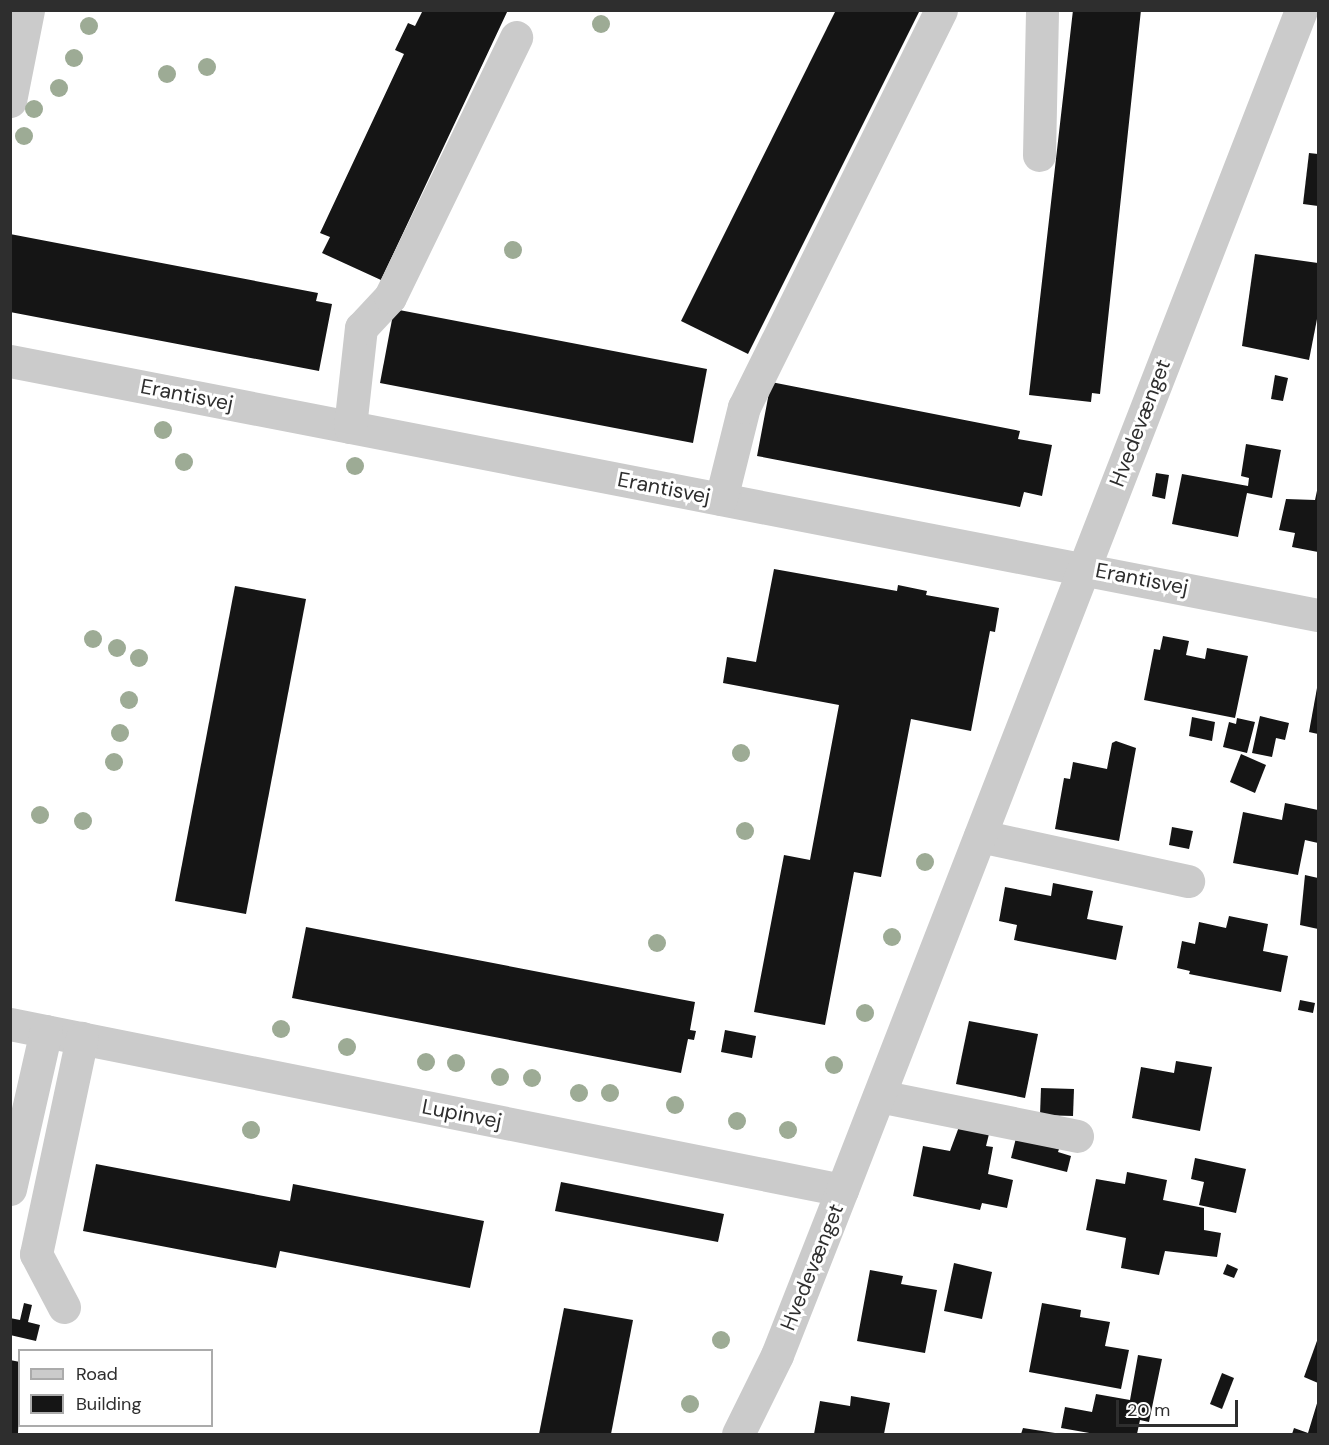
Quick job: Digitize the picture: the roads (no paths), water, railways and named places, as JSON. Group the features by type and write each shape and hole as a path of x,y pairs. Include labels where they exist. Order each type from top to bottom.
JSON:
{"street":[{"path":"10,101 28,10"},
{"path":"721,499 744,407 941,10"},
{"path":"1039,155 1042,10"},
{"name":"Hvedevænget","path":"738,1434 777,1355 1301,10"},
{"path":"350,427 361,328 390,297 516,37"},
{"name":"Erantisvej","path":"10,361 1084,567 1318,615"},
{"path":"980,836 1188,881"},
{"name":"Lupinvej","path":"10,1024 842,1190"},
{"path":"10,1189 46,1031"},
{"path":"64,1307 36,1254 82,1038"},
{"path":"879,1096 1077,1136"}]}
